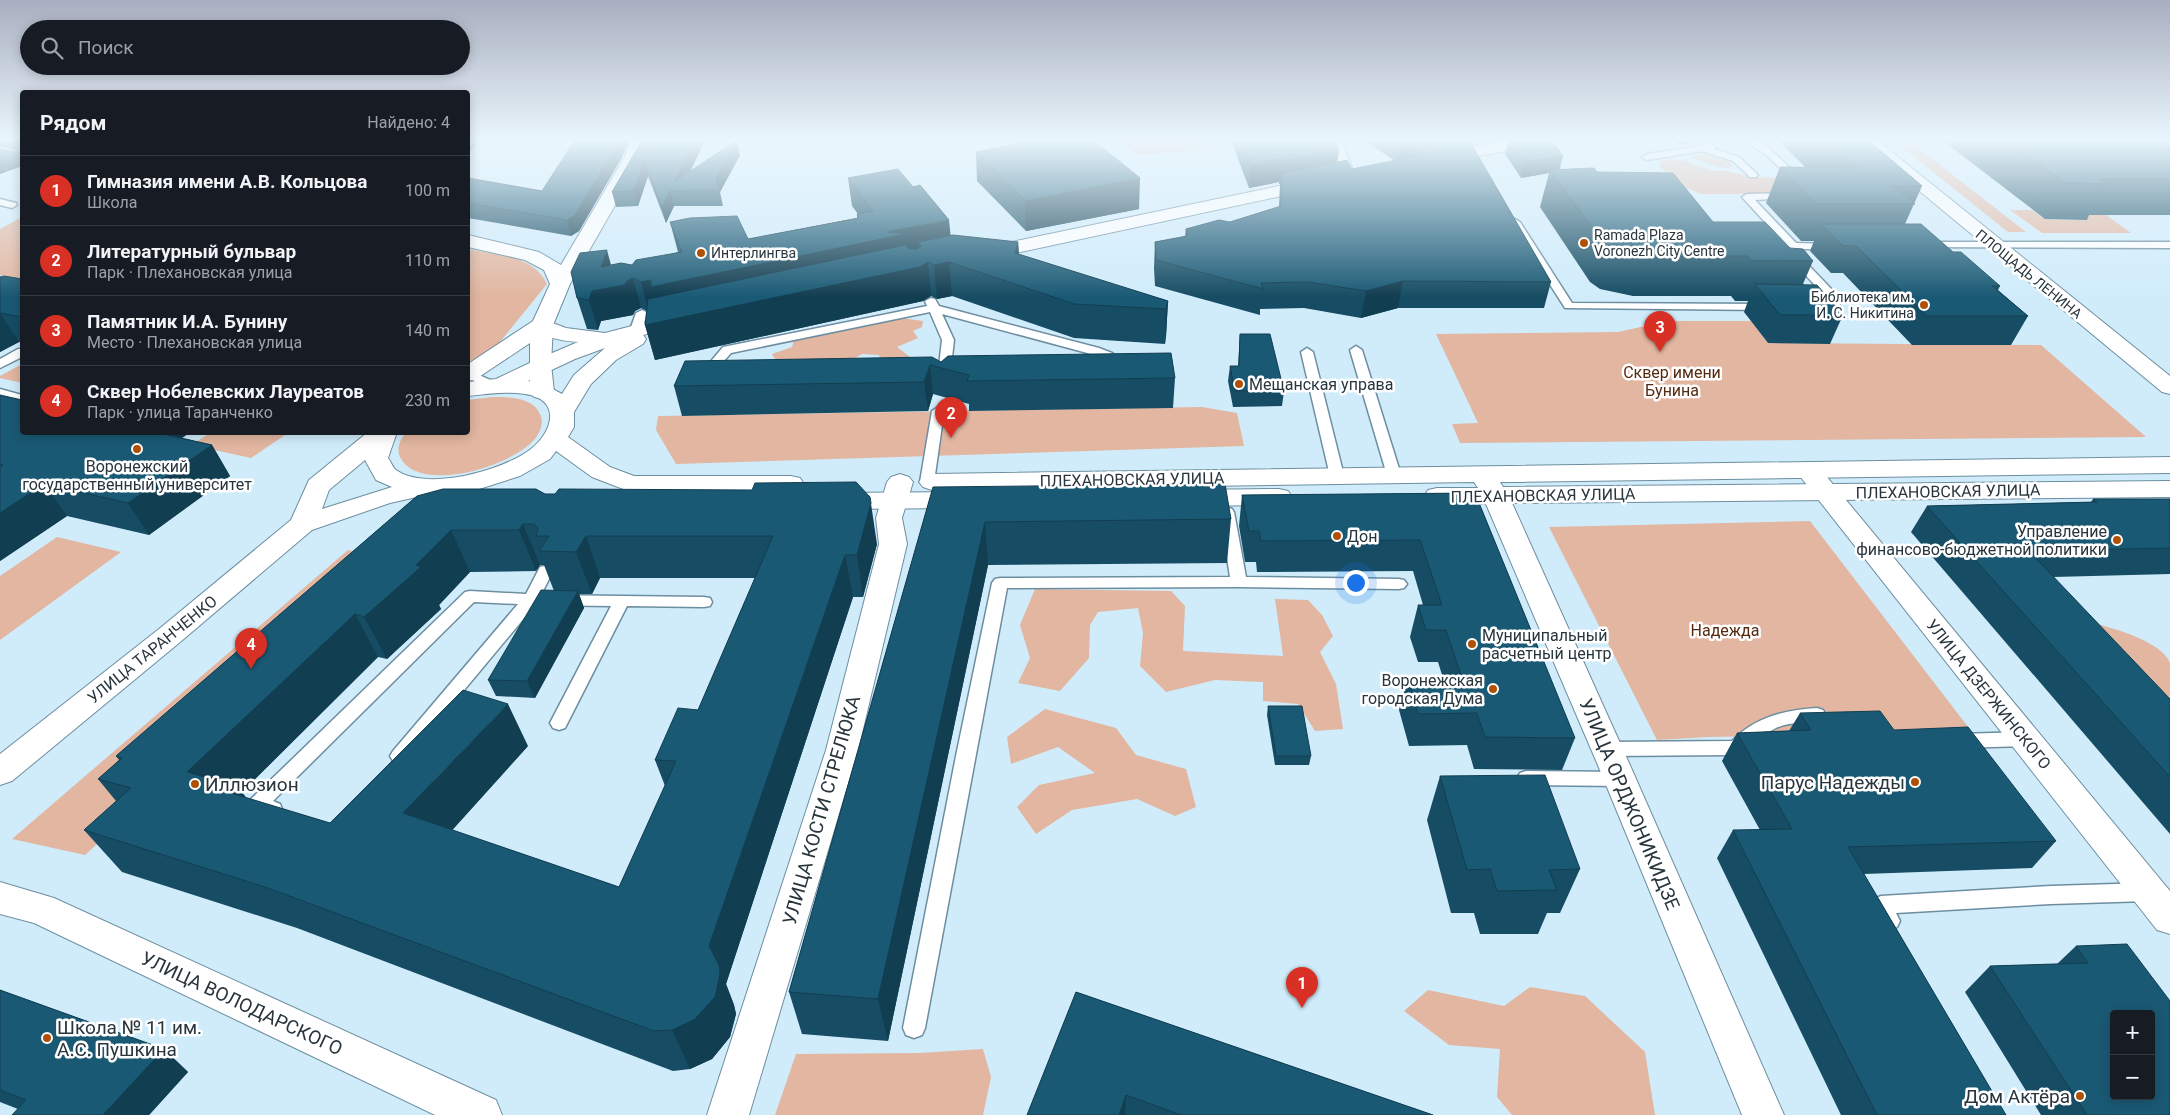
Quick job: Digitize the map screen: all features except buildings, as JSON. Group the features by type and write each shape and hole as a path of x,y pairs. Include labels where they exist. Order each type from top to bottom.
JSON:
{"street":[{"path":"542,392 540,364 542,325 560,284 613,192"},
{"path":"965,258 1276,192"},
{"name":"ПЛОЩАДЬ ЛЕНИНА","path":"1929,192 2170,387"},
{"path":"470,241 532,256 553,267 560,284"},
{"path":"497,386 540,364 609,338 639,322 692,317 642,334 608,356 582,380 563,410"},
{"path":"542,325 562,334 609,338"},
{"path":"470,373 542,325"},
{"path":"470,390 497,386 523,387 542,392 556,400 563,410 564,424 556,440"},
{"name":"УЛИЦА ТАРАНЧЕНКО","path":"303,524 318,486 380,435"},
{"path":"382,435 375,457 380,469 396,481 460,495 500,500"},
{"name":"ПЛЕХАНОВСКАЯ УЛИЦА","path":"556,440 601,472 631,484 649,486 1225,498 1489,485 1817,481 2170,488"},
{"name":"УЛИЦА ТАРАНЧЕНКО","path":"0,772 169,636 303,524 383,497 430,488 485,481 507,474 538,456 556,440"},
{"name":"ПЛЕХАНОВСКАЯ УЛИЦА","path":"1817,481 2170,465"},
{"name":"ПЛЕХАНОВСКАЯ УЛИЦА","path":"616,504 898,491 927,482 1394,475 1489,485"},
{"name":"УЛИЦА ДЗЕРЖИНСКОГО","path":"1817,481 2170,918"},
{"name":"УЛИЦА ОРДЖОНИКИДЗЕ","path":"1489,485 1613,764 1763,1115"},
{"name":"УЛИЦА КОСТИ СТРЕЛЮКА","path":"728,1115 842,750 893,544 889,518 898,491"},
{"name":"УЛИЦА ВОЛОДАРСКОГО","path":"0,898 41,909 481,1115"}],"lane":[{"path":"1792,246 1747,197 1803,192"},
{"path":"0,202 12,205"},
{"path":"1507,209 1569,306 1775,307"},
{"path":"1910,245 2170,245"},
{"path":"1804,307 1824,308 1834,305 1834,298 1784,246 1842,246"},
{"path":"932,304 948,340 943,386"},
{"path":"932,304 1095,351 1115,359 1120,364 1115,368 1098,370 945,370 736,374 719,369 718,360 727,350 932,304"},
{"path":"1356,350 1394,475"},
{"path":"1307,352 1337,476"},
{"path":"0,364 20,353"},
{"path":"470,375 497,386"},
{"path":"0,394 20,398"},
{"path":"0,411 20,399"},
{"path":"0,411 15,414"},
{"path":"927,482 938,411"},
{"path":"1225,498 1239,582"},
{"path":"390,767 531,600 545,571"},
{"path":"914,1028 965,756 1000,583 1239,582 1399,584"},
{"path":"285,812 258,804 470,596 531,600 704,602"},
{"path":"559,723 622,601"},
{"path":"1510,778 1736,748 1746,736 1769,723 1807,715 1836,716"},
{"path":"1939,742 2026,739"},
{"path":"1900,939 1881,906 2051,895 2148,892"}],"green space":[{"path":"1696,192 1782,192 1781,194 1701,194"},
{"path":"1958,192 1975,192 2026,232 2008,232"},
{"path":"2010,210 2032,210 2045,219 2085,220 2080,215 2106,215 2131,233 2042,233"},
{"path":"20,218 20,279 0,275 0,229"},
{"path":"470,249 501,255 523,262 541,274 547,284 495,348 470,361"},
{"path":"901,318 923,321 922,327 913,331 918,338 897,347 910,357 906,366 882,366 879,355 862,354 845,364 779,366 772,354 792,347 794,340"},
{"name":"Cквер имени Бунина","path":"1668,321 1751,321 1768,343 2041,345 2146,437 1460,443 1452,424 1478,423 1436,334 1618,332"},
{"path":"20,365 20,383 0,378 0,376"},
{"path":"505,397 526,401 537,408 542,420 540,431 526,447 510,457 490,466 468,472 447,475 427,474 411,468 400,457 398,451 399,444 404,435 470,435 470,400"},
{"path":"1202,407 1237,413 1244,446 676,464 656,430 658,416"},
{"path":"207,435 285,435 251,458 191,445"},
{"name":"Надежда","path":"1810,521 1972,732 1709,737 1657,740 1549,527"},
{"path":"57,537 121,552 0,640 0,576"},
{"path":"348,550 406,565 85,855 12,839"},
{"path":"1035,589 1171,591 1185,606 1183,651 1283,656 1275,599 1308,600 1322,615 1333,636 1320,652 1336,684 1343,729 1315,731 1298,704 1263,701 1263,682 1215,680 1166,692 1140,666 1143,633 1138,608 1098,612 1090,625 1089,658 1060,691 1018,683 1030,658 1020,625"},
{"path":"2093,623 2148,642 2166,655 2170,663 2170,713"},
{"path":"1045,709 1116,728 1136,755 1186,769 1196,807 1175,816 1137,799 1072,810 1036,834 1017,807 1039,785 1095,773 1058,747 1011,764 1007,737"},
{"path":"1530,987 1585,996 1645,1052 1655,1115 1512,1115 1497,1097 1500,1049 1449,1045 1404,1011 1428,990 1504,1006"},
{"path":"983,1049 991,1077 983,1115 775,1115 796,1054 919,1053"}],"place":[{"name":"Ramada Plaza Voronezh City Centre","path":"1584,243"},
{"name":"Интерлингва","path":"701,253"},
{"name":"Библиотека им. И. С. Никитина","path":"1924,305"},
{"name":"Памятник И.А. Бунину","path":"1660,352"},
{"name":"Мещанская управа","path":"1239,384"},
{"name":"Литературный бульвар","path":"951,438"},
{"name":"Воронежский государственный университет","path":"137,449"},
{"name":"Дон","path":"1337,536"},
{"name":"Управление финансово-бюджетной политики","path":"2117,540"},
{"name":"Муниципальный расчетный центр","path":"1472,644"},
{"name":"Сквер Нобелевских Лауреатов","path":"251,669"},
{"name":"Воронежская городская Дума","path":"1493,689"},
{"name":"Парус Надежды","path":"1915,782"},
{"name":"Иллюзион","path":"195,784"},
{"name":"Гимназия имени А.В. Кольцова","path":"1302,1008"},
{"name":"Школа № 11 им. А.С. Пушкина","path":"47,1038"},
{"name":"Дом Актёра","path":"2080,1096"}]}
